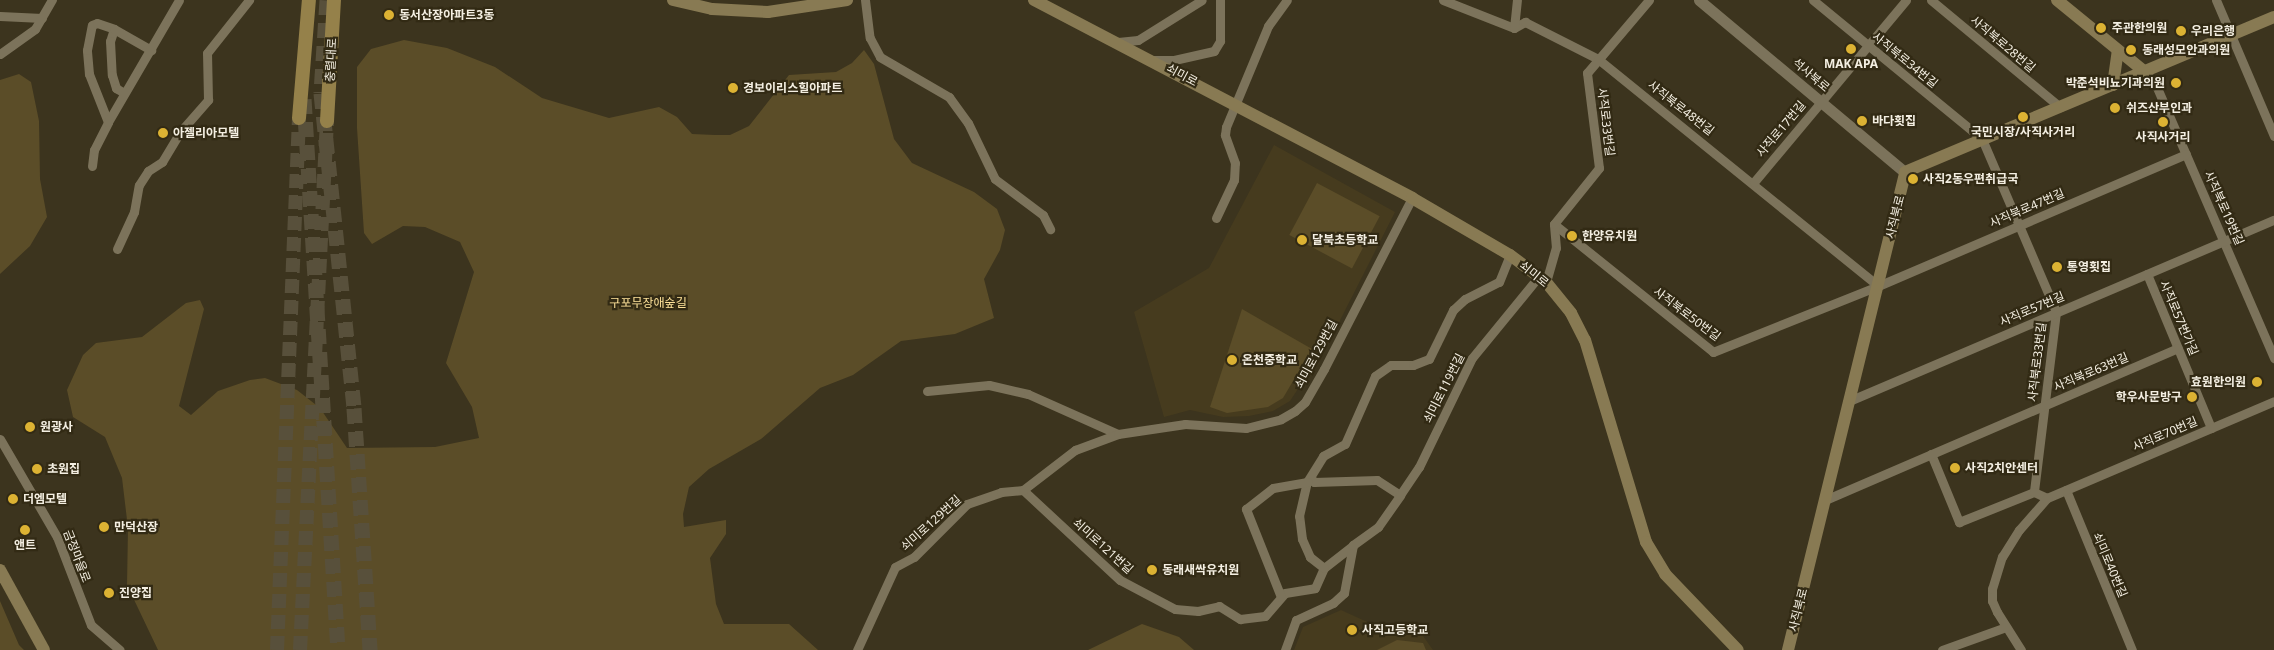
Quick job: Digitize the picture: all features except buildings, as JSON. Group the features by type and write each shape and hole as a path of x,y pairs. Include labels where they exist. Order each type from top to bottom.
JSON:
{"main road":[{"path":"299,118 309,0"},
{"name":"충렬대로","path":"327,121 334,0"},
{"path":"673,0 712,9 768,12 846,0"},
{"name":"쇠미로","path":"1034,0 1118,42 1412,198 1510,255 1542,279 1571,314 1585,340 1646,542 1666,574 1738,650"},
{"path":"2057,0 2145,72"},
{"path":"1905,172 2274,17"},
{"path":"2114,85 2118,51"},
{"name":"사직북로","path":"1788,650 1905,172"},
{"path":"0,570 44,650"}],"street":[{"path":"0,54 35,29 52,0"},
{"path":"92,166 94,150 108,122 179,0"},
{"path":"117,249 134,212 139,185 148,171 162,162 180,132 208,100 207,53 249,0"},
{"path":"865,0 870,38 880,57 952,101 968,123 996,179 1043,215 1050,229"},
{"path":"1118,42 1138,40 1202,0"},
{"name":"쇠미로","path":"1152,60 1174,60 1214,51 1220,41 1222,22 1220,0"},
{"path":"1216,218 1234,180 1235,163 1225,135 1268,26 1287,0"},
{"name":"사직북로48번길","path":"1443,0 1514,28 1525,22 1598,59 1754,182 1878,286"},
{"path":"1514,28 1517,0"},
{"name":"사직로33번길","path":"1554,224 1599,168 1587,73 1649,0"},
{"name":"석사북로","path":"1698,0 1905,172"},
{"name":"사직북로34번길","path":"1813,0 1982,139"},
{"name":"사직로17번길","path":"1754,182 1906,0"},
{"name":"사직북로28번길","path":"1931,0 2060,107"},
{"path":"2216,0 2274,136"},
{"path":"0,16 42,18"},
{"path":"108,122 89,74 87,50 92,25 97,23 114,30 151,50"},
{"path":"114,30 110,41 112,75 116,88 124,93"},
{"name":"사직북로19번길","path":"2145,72 2155,84 2225,241 2274,358"},
{"name":"사직북로33번길","path":"1982,139 2056,312 2034,492"},
{"name":"사직북로47번길","path":"1878,286 2186,154"},
{"name":"쇠미로129번길","path":"857,650 895,567 914,557 968,504 1002,492 1023,490 1075,450 1118,434 1186,424 1246,428 1281,419 1295,411 1324,369 1412,198"},
{"name":"사직로57번길","path":"1849,401 2274,220"},
{"path":"1542,279 1556,248 1554,224"},
{"name":"사직북로50번길","path":"1554,224 1713,352 1878,286"},
{"path":"1400,495 1377,480 1314,482 1309,480 1273,488 1246,509 1281,596 1285,593 1315,588 1324,568 1310,557 1302,539 1300,516 1309,480 1323,456 1345,444 1375,376 1391,365 1414,364 1429,359 1453,310 1465,299 1499,282 1510,255"},
{"name":"사직로57번가길","path":"2146,274 2211,428"},
{"name":"쇠미로119번길","path":"1324,568 1378,527 1420,467 1472,358 1542,279"},
{"name":"사직북로63번길","path":"1825,500 2178,348"},
{"path":"927,391 989,385 1028,394 1118,434"},
{"name":"사직로70번길","path":"2047,498 2274,400"},
{"name":"금정마을로","path":"0,439 57,537 91,625 120,650"},
{"path":"1931,454 1960,522 2034,492 2047,498 2020,530 1994,578 1992,601 2020,650"},
{"name":"쇠미로121번길","path":"1023,490 1120,580 1175,610 1198,611 1219,606 1240,619 1265,616 1281,596"},
{"name":"쇠미로40번길","path":"2066,490 2132,650"},
{"path":"1285,650 1296,620 1333,603 1344,593 1353,545"},
{"path":"1942,650 2006,627"}],"shaded area":[{"path":"1274,145 1395,212 1329,342 1290,401 1273,411 1249,416 1223,417 1190,410 1164,417 1134,312 1209,268"},
{"name":"사직고등학교","path":"1341,610 1376,626 1421,633 1433,650 1294,650 1303,627"}],"green space":[{"name":"구포무장애숲길","path":"404,40 447,48 495,67 542,98 609,118 659,107 677,117 692,134 715,135 730,135 749,126 789,75 836,72 852,63 864,50 874,64 894,139 912,163 974,192 997,209 1005,230 1000,250 984,279 994,318 955,334 901,341 853,375 820,388 761,439 709,469 689,487 683,514 684,527 726,520 726,534 710,558 716,604 724,624 789,624 818,650 158,650 127,585 128,528 122,478 105,437 73,417 67,390 83,355 96,343 142,337 186,303 200,300 204,309 179,406 191,415 218,391 250,380 265,378 297,390 320,408 347,448 435,447 479,438 472,407 446,363 474,272 460,242 425,227 403,226 372,244 364,233 357,128 357,67 371,49"},
{"path":"19,74 31,82 39,121 40,179 47,217 30,246 0,274 0,80"},
{"path":"1317,183 1380,216 1352,268 1289,235"},
{"path":"1242,309 1312,349 1283,398 1268,407 1227,413 1210,407"},
{"path":"0,601 19,645 24,650 0,650"},
{"path":"1142,624 1179,637 1194,650 1088,650"},
{"path":"1397,640 1423,643 1426,650 1377,650"}],"tunnel":[{"path":"327,0 321,93 354,408 370,650"},
{"path":"304,99 338,650"},
{"path":"277,650 299,118"},
{"path":"300,650 327,121"}],"place":[{"name":"동서산장아파트3동","path":"389,15"},
{"name":"주관한의원","path":"2101,28"},
{"name":"우리은행","path":"2181,31"},
{"name":"MAK APA","path":"1851,49"},
{"name":"동래성모안과의원","path":"2131,50"},
{"name":"박준석비뇨기과의원","path":"2176,83"},
{"name":"경보이리스힐아파트","path":"733,88"},
{"name":"쉬즈산부인과","path":"2115,108"},
{"name":"국민시장/사직사거리","path":"2023,117"},
{"name":"바다횟집","path":"1862,121"},
{"name":"사직사거리","path":"2163,122"},
{"name":"아젤리아모텔","path":"163,133"},
{"name":"사직2동우편취급국","path":"1913,179"},
{"name":"한양유치원","path":"1572,236"},
{"name":"달북초등학교","path":"1302,240"},
{"name":"통영횟집","path":"2057,267"},
{"name":"온천중학교","path":"1232,360"},
{"name":"효원한의원","path":"2257,382"},
{"name":"학우사문방구","path":"2192,397"},
{"name":"원광사","path":"30,427"},
{"name":"사직2치안센터","path":"1955,468"},
{"name":"초원집","path":"37,469"},
{"name":"더엠모텔","path":"13,499"},
{"name":"만덕산장","path":"104,527"},
{"name":"앤트","path":"25,530"},
{"name":"동래새싹유치원","path":"1152,570"},
{"name":"진양집","path":"109,593"},
{"name":"사직고등학교","path":"1352,630"}]}
